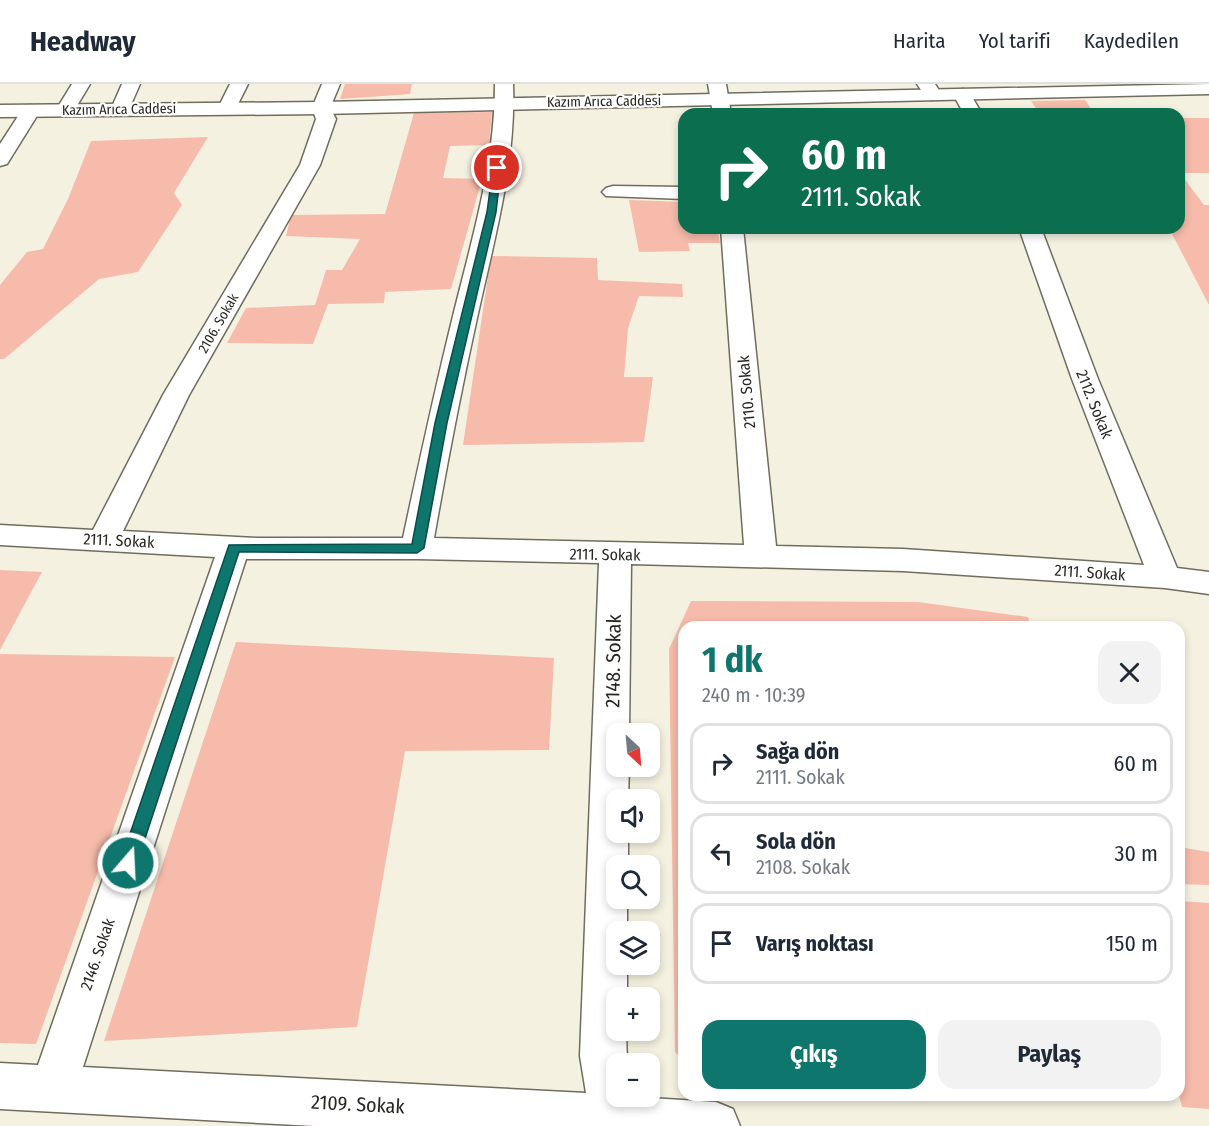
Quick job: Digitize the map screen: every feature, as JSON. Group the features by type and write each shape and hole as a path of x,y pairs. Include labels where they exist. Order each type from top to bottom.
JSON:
{"street":[{"path":"65,110 81,84"},
{"path":"120,109 131,84"},
{"path":"227,108 238,84"},
{"path":"321,108 331,84"},
{"name":"Kazım Arıca Caddesi","path":"0,111 321,108 505,93 720,99 929,89 962,94 1036,88 1209,89"},
{"path":"417,548 441,423 492,212 505,93"},
{"path":"962,94 970,108"},
{"name":"2106. Sokak","path":"104,539 176,395 310,165 326,119 321,108"},
{"path":"0,160 31,111"},
{"path":"613,192 678,193"},
{"name":"2110. Sokak","path":"733,234 761,556"},
{"name":"2112. Sokak","path":"1032,234 1085,379 1165,577"},
{"name":"2111. Sokak","path":"0,535 234,548 417,548 615,555 903,560 1165,577 1209,583"},
{"name":"2146. Sokak","path":"53,1088 234,548"},
{"name":"2148. Sokak","path":"614,1122 603,1056 615,555"},
{"name":"2109. Sokak","path":"0,1086 716,1126"}],"shaded area":[{"path":"345,84 412,84 410,94 340,99"},
{"path":"1085,100 1091,108 1036,108 1031,101"},
{"path":"492,112 489,145 450,146 443,178 482,179 451,289 385,292 384,303 328,304 313,344 227,343 246,308 315,305 326,270 342,270 360,239 286,236 291,215 385,214 414,113"},
{"path":"1185,118 1209,118 1209,173 1185,173"},
{"path":"208,137 174,193 182,205 138,272 99,279 4,359 0,359 0,285 27,252 43,249 68,199 91,141"},
{"path":"1185,180 1204,205 1209,205 1209,305 1172,234 1185,234"},
{"path":"629,200 678,202 678,234 718,234 720,243 688,243 690,251 639,252"},
{"path":"491,256 597,258 598,280 682,284 683,297 639,296 628,328 624,377 653,377 644,442 463,445"},
{"path":"0,570 42,572 0,650"},
{"path":"691,601 918,602 1028,617 1029,621 682,621"},
{"path":"678,629 678,1055 675,1052 669,649"},
{"path":"236,642 554,658 549,750 405,751 357,1027 104,1041"},
{"path":"0,654 175,657 36,1044 0,1043"},
{"path":"1185,848 1209,852 1209,885 1185,884"},
{"path":"1185,901 1209,903 1209,1109 1182,1107 1180,1101 1185,1101"}],"route":[{"path":"128,863 234,548 417,548 467,306 492,212 497,168"}]}
